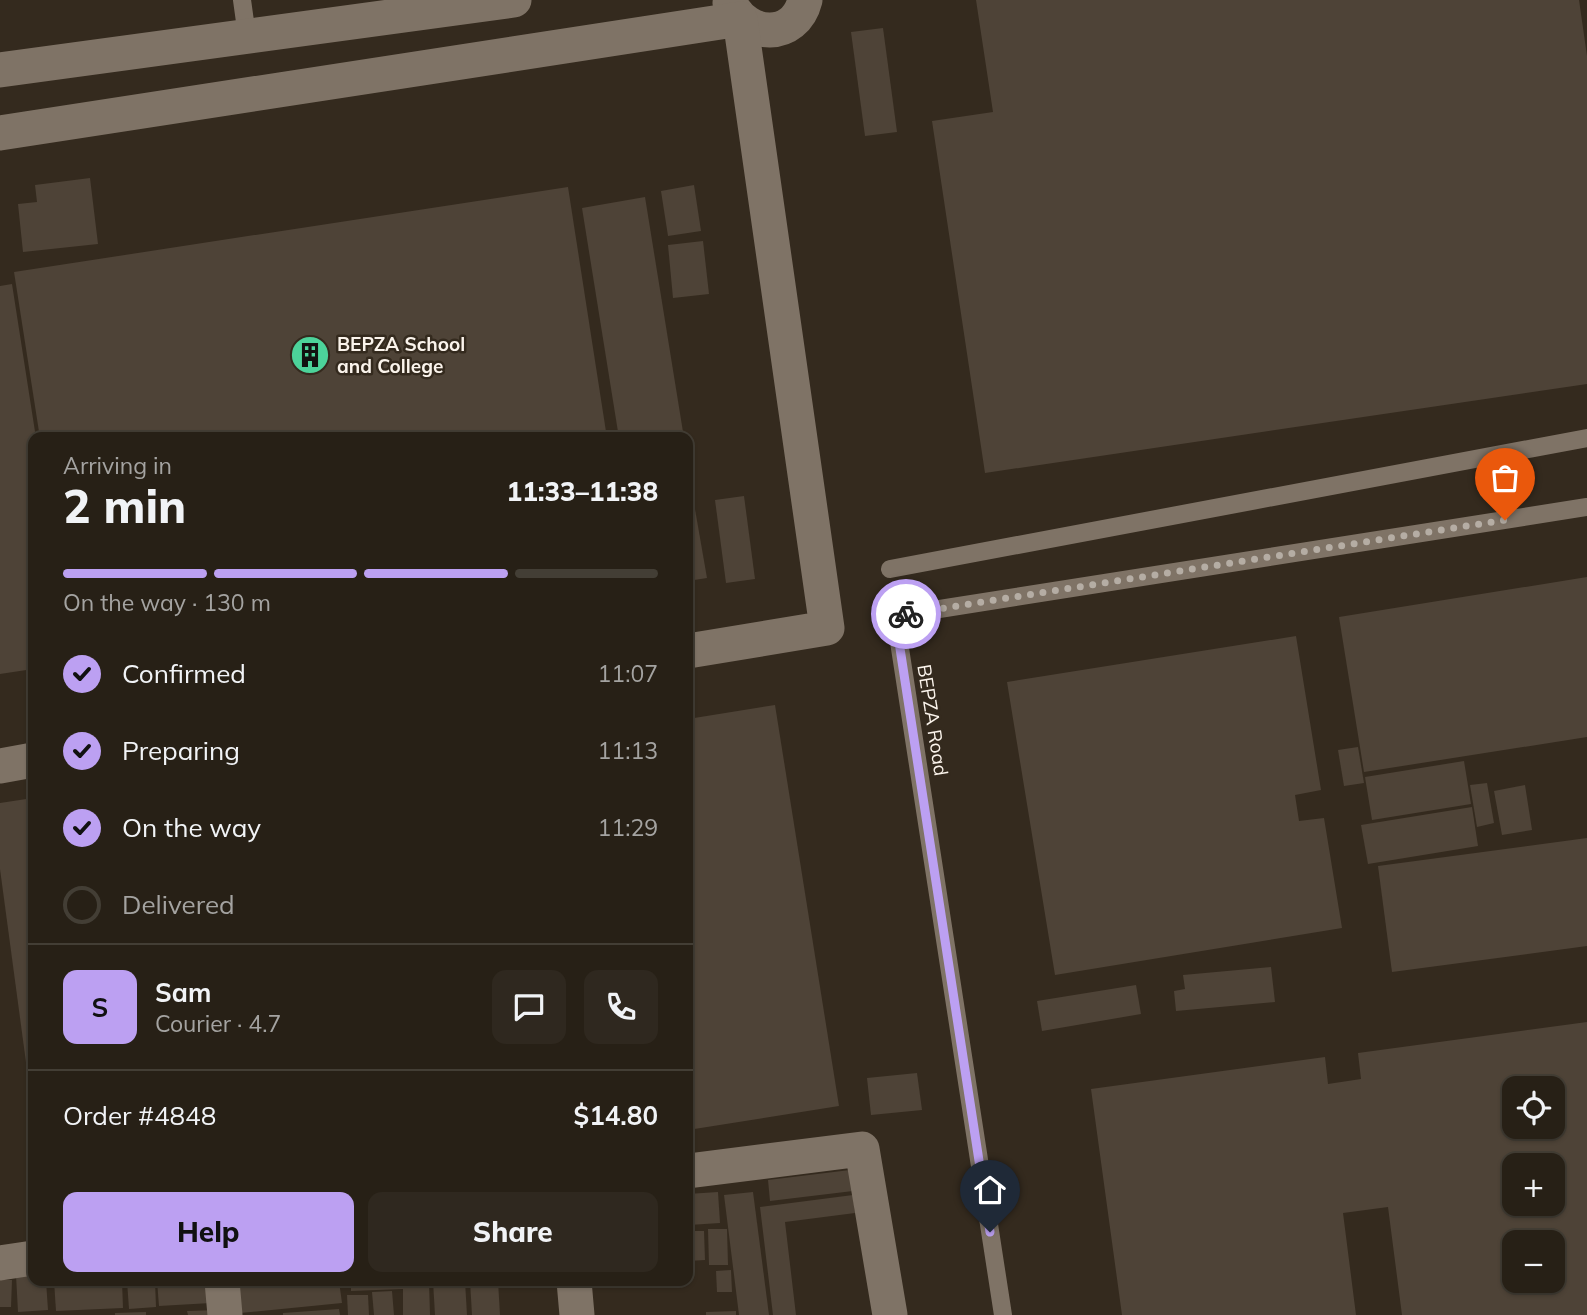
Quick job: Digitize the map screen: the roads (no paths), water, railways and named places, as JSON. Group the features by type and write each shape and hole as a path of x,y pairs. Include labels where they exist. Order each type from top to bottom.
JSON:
{"street":[{"path":"0,69 514,0"},
{"path":"735,10 750,27 777,29 789,24 799,14 805,0"},
{"path":"0,133 735,10"},
{"path":"693,650 827,628 735,10"},
{"path":"0,766 28,761"},
{"path":"693,1170 862,1149 890,1315"},
{"path":"0,1264 28,1259"},
{"path":"222,1286 225,1315"},
{"path":"574,1286 577,1315"}],"lane":[{"path":"242,0 247,36"},
{"path":"890,569 1587,438"},
{"name":"BEPZA Road","path":"1003,1315 895,616 1587,506"}],"place":[{"name":"BEPZA School and College","path":"310,355"}]}
